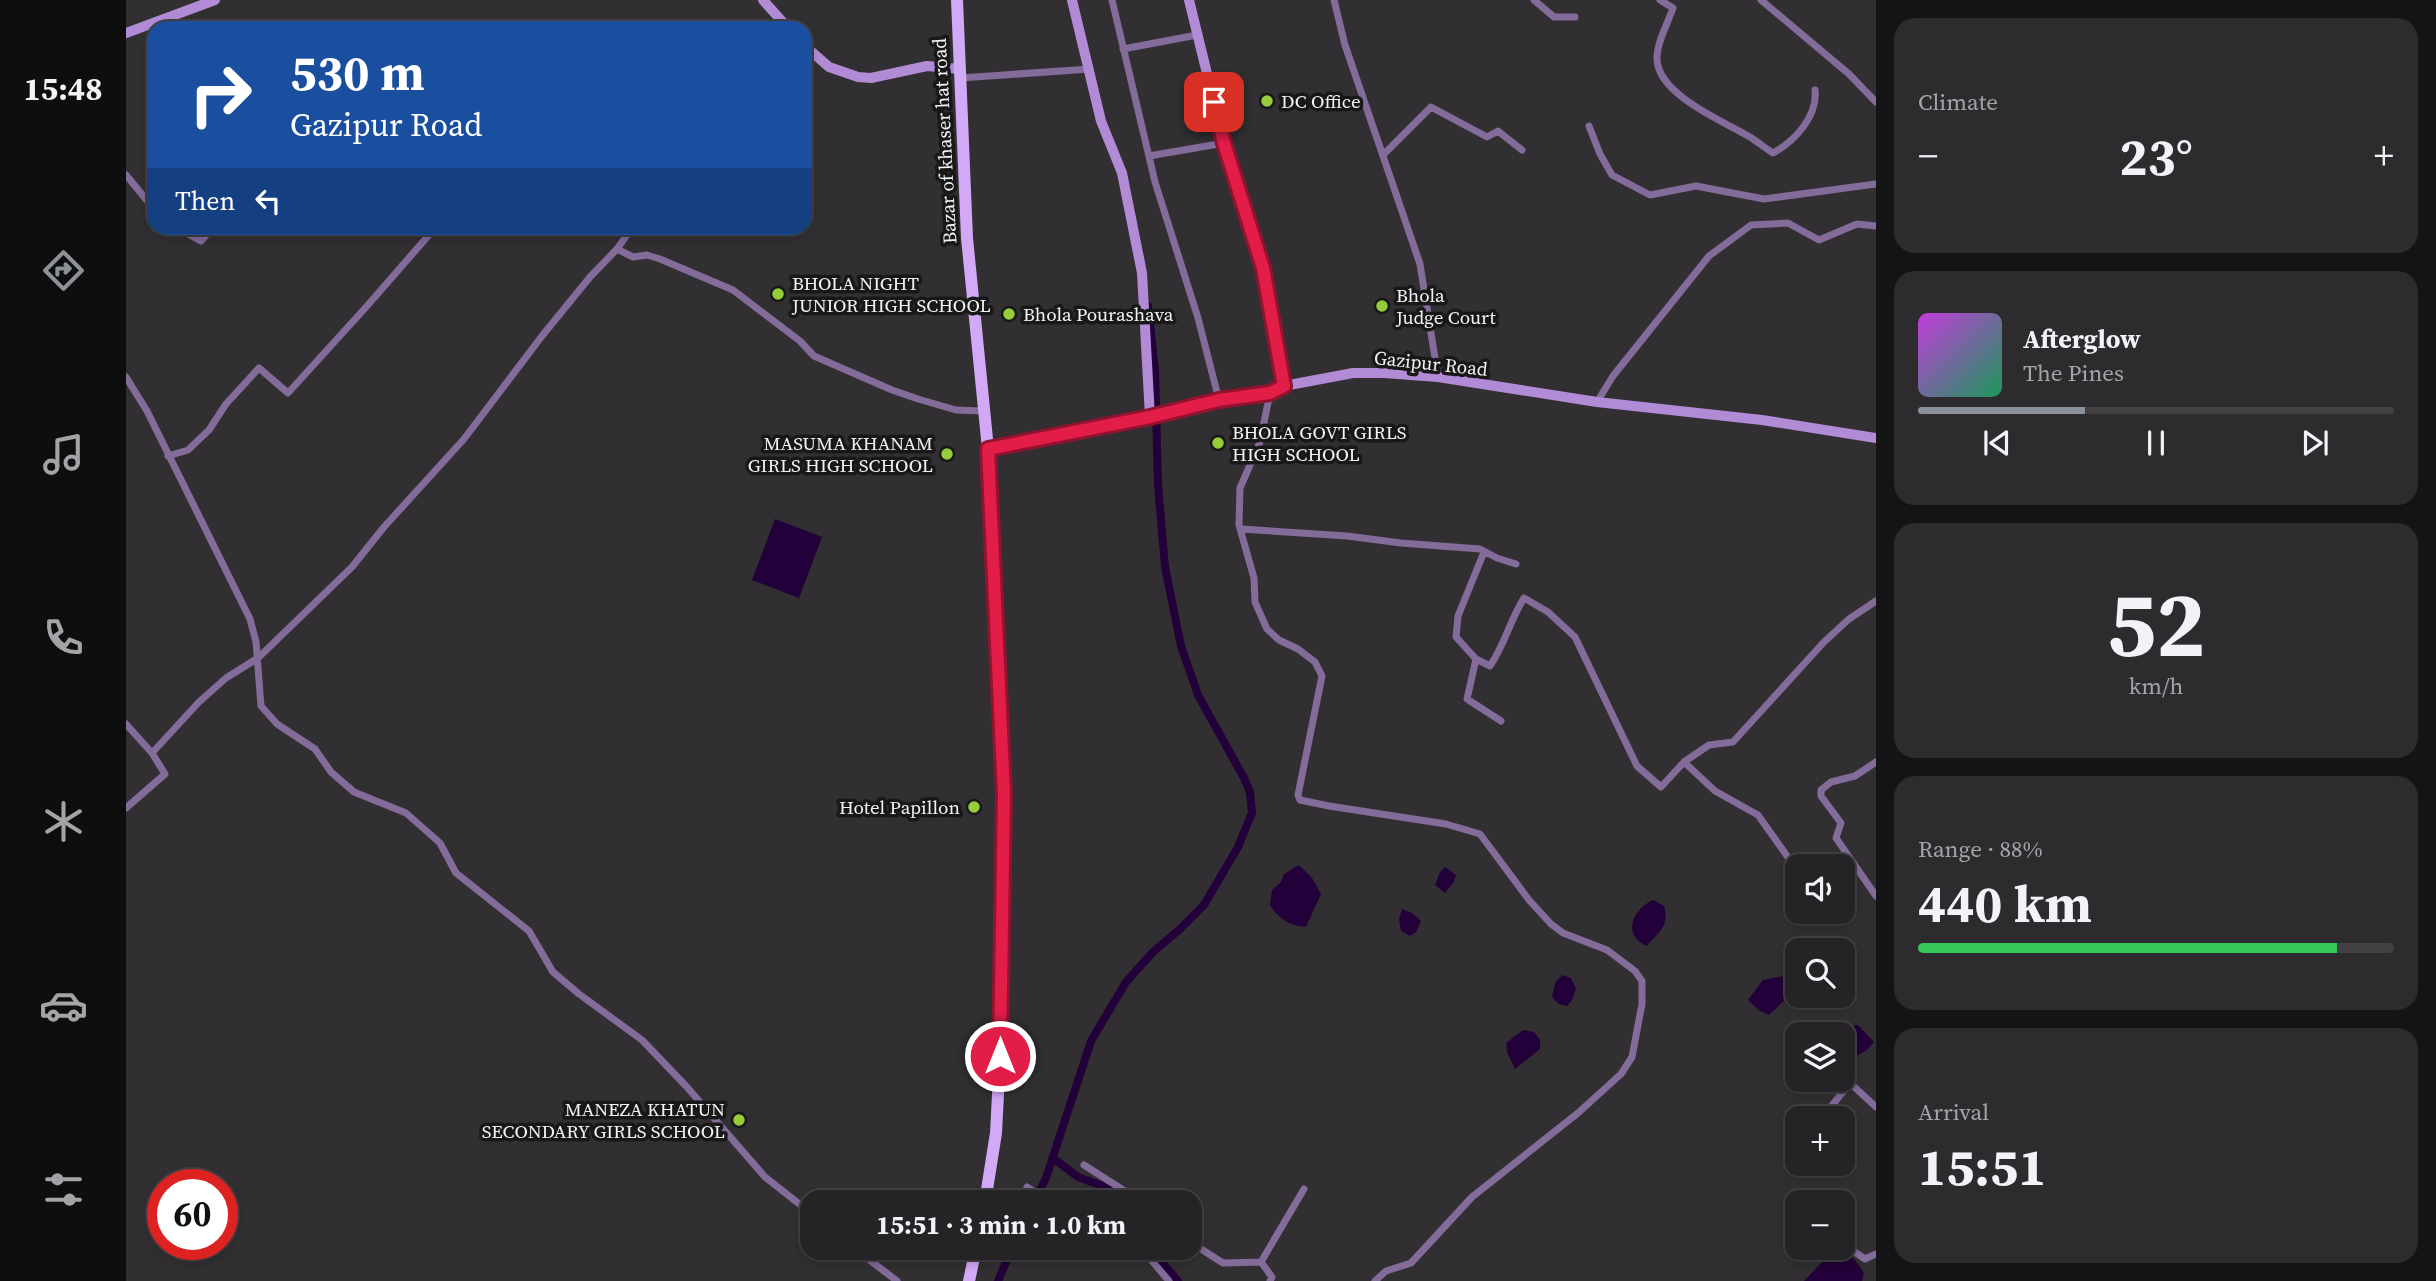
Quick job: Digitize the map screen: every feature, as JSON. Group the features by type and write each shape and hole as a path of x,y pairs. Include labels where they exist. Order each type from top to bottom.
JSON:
{"main road":[{"name":"Bazar of khaser hat road","path":"957,0 967,238 988,449 1004,794 1000,1056 996,1133 987,1190"},
{"path":"969,1281 973,1260"}],"street":[{"path":"158,21 215,0"},
{"path":"763,0 782,21"},
{"path":"1072,0 1101,121 1122,173 1142,273 1150,417"},
{"path":"1112,0 1149,156 1198,318 1219,400"},
{"path":"1189,0 1224,143 1263,268 1284,386"},
{"path":"1334,0 1345,45 1420,264 1438,377"},
{"path":"1534,0 1554,17 1575,17"},
{"path":"1660,0 1673,8 1656,56 1659,73 1669,85 1713,117 1773,153 1808,121 1817,103 1815,90"},
{"path":"1761,0 1849,74 1876,102"},
{"path":"126,33 147,25"},
{"path":"1123,49 1197,35"},
{"path":"812,54 829,67 858,77 871,78 927,66 960,73 1090,69"},
{"path":"1383,155 1431,107 1488,137 1498,131 1522,150"},
{"path":"1589,126 1612,175 1650,195 1696,186 1764,199 1876,184"},
{"path":"1149,156 1224,143"},
{"path":"126,175 147,200"},
{"path":"1597,402 1613,376 1709,256 1751,225 1788,223 1819,240 1857,224 1876,226"},
{"path":"190,235 201,241 207,235"},
{"path":"168,456 188,450 209,430 226,404 259,368 288,393 429,235"},
{"path":"152,753 180,721 226,678 258,658 352,567 384,527 464,439 573,297 627,235"},
{"path":"617,249 632,257 647,255 660,259 733,290 800,341 814,356 918,399 956,410 983,411"},
{"name":"Gazipur Road","path":"988,449 1150,417 1219,400 1270,393 1284,386 1353,373 1438,377 1597,402 1762,420 1876,438"},
{"path":"126,377 147,411 245,607 256,642 261,706 277,724 315,749 331,772 354,792 406,813 440,843 456,873 529,931 553,972 642,1040 765,1177 800,1205"},
{"path":"1270,393 1260,442 1240,488 1241,529 1254,578 1255,602 1267,629 1279,640 1315,662 1322,676 1298,795 1300,800 1446,824 1480,834 1529,900 1551,923 1563,933 1607,950 1635,971 1642,981 1642,1004 1632,1056 1621,1074 1578,1113 1472,1197 1411,1264 1386,1272 1375,1281"},
{"path":"1241,529 1480,549 1516,564"},
{"path":"1484,552 1458,616 1456,637 1476,659 1490,666 1507,637 1515,612 1524,598 1548,612 1575,637 1637,766 1661,787 1684,762 1709,746 1733,742 1824,642 1849,619 1876,601"},
{"path":"1476,659 1466,699 1501,721"},
{"path":"126,724 152,753 165,774 126,808"},
{"path":"1684,762 1715,791 1758,815 1786,854"},
{"path":"1876,762 1855,776 1831,782 1821,790 1821,796 1841,823 1836,838 1876,896"},
{"path":"1832,1106 1850,1083 1876,1107"},
{"path":"1084,1165 1123,1190"},
{"path":"1261,1262 1304,1189"},
{"path":"1202,1250 1223,1263 1261,1262"},
{"path":"1855,1252 1865,1259 1876,1254"},
{"path":"870,1260 897,1281"},
{"path":"1152,1260 1169,1281"},
{"path":"1261,1262 1272,1277 1270,1281"}],"shaded area":[{"path":"775,519 822,537 799,598 752,580"},
{"path":"1299,865 1312,878 1321,894 1306,927 1285,921 1270,905 1272,890 1281,882 1284,874"},
{"path":"1445,867 1456,875 1445,893 1435,885"},
{"path":"1653,900 1664,906 1666,919 1647,946 1639,941 1632,929 1640,909"},
{"path":"1402,909 1421,921 1416,932 1410,936 1401,931 1399,919"},
{"path":"1562,975 1571,978 1576,989 1567,1006 1559,1004 1552,997 1555,983"},
{"path":"1784,976 1785,978 1785,1000 1769,1015 1748,1000 1763,980"},
{"path":"1855,1025 1858,1025 1874,1042 1855,1057"},
{"path":"1523,1030 1534,1032 1540,1040 1540,1049 1515,1069 1506,1043"},
{"path":"1824,1260 1855,1260 1864,1273 1862,1281 1804,1281"}],"waterway":[{"path":"1040,1190 1091,1041 1126,982 1153,952 1204,905 1238,847 1252,813 1250,792 1198,695 1181,646 1165,567 1158,485 1155,370 1148,306"},
{"path":"1053,1158 1078,1177 1111,1190"},
{"path":"998,1281 1007,1260"},
{"path":"1161,1260 1178,1281"}],"place":[{"name":"DC Office","path":"1267,101"},
{"name":"BHOLA NIGHT JUNIOR HIGH SCHOOL","path":"778,294"},
{"name":"Bhola Judge Court","path":"1382,306"},
{"name":"Bhola Pourashava","path":"1009,314"},
{"name":"BHOLA GOVT GIRLS HIGH SCHOOL","path":"1218,443"},
{"name":"MASUMA KHANAM GIRLS HIGH SCHOOL","path":"947,454"},
{"name":"Hotel Papillon","path":"974,807"},
{"name":"MANEZA KHATUN SECONDARY GIRLS SCHOOL","path":"739,1120"}],"route":[{"path":"1000,1056 1004,794 988,449 1150,417 1219,400 1270,393 1284,386 1263,268 1214,102"}]}
